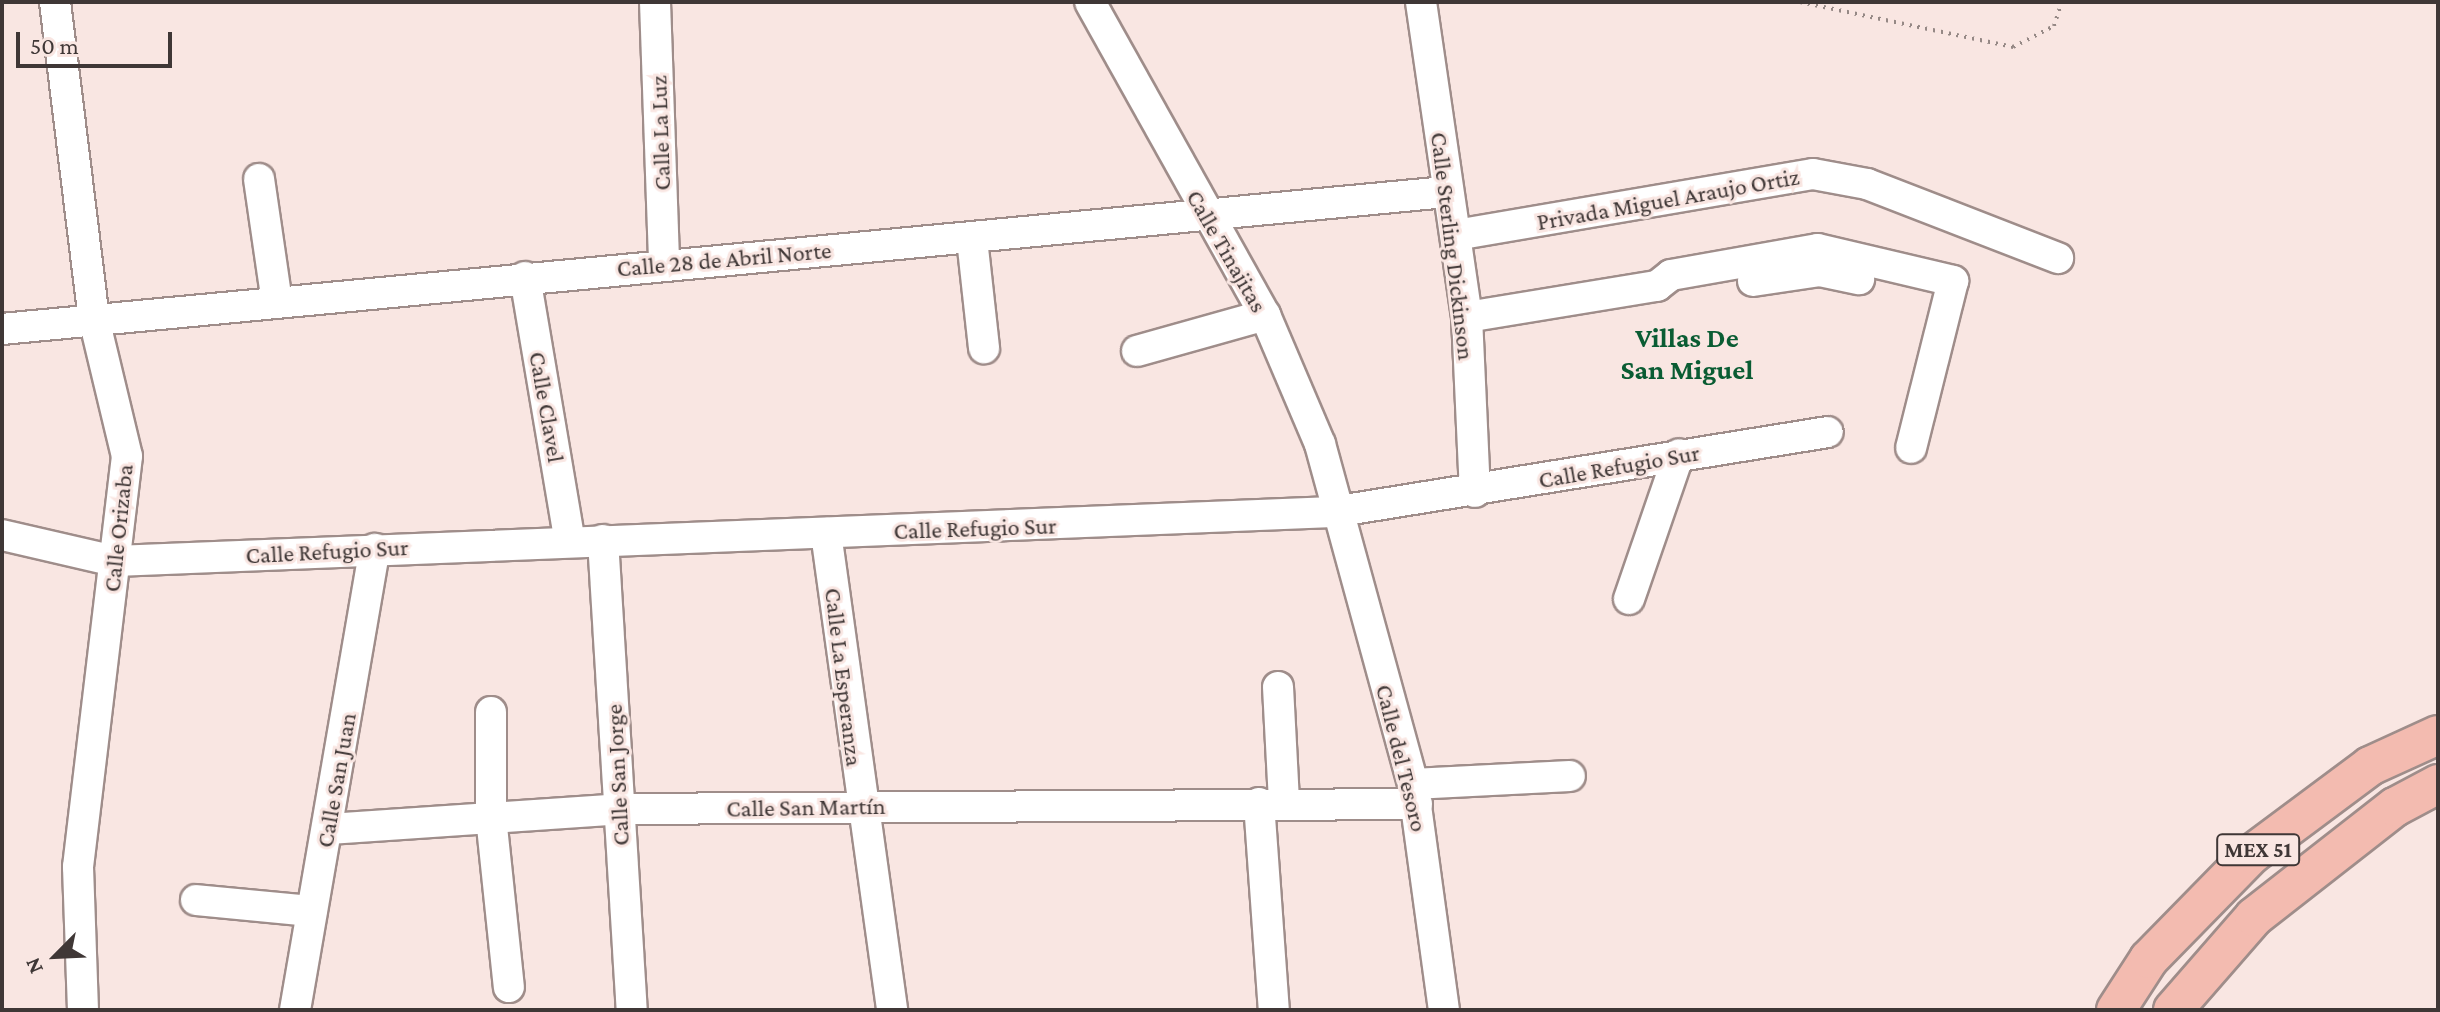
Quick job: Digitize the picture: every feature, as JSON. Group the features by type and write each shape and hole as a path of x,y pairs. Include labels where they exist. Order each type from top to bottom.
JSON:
{"main road":[{"name":"MEX 51","path":"2116,1010 2149,959 2252,854 2370,766 2438,735"},
{"name":"MEX 51","path":"2173,1010 2254,917 2383,815 2438,784"}],"street":[{"name":"Calle Orizaba","path":"55,2 94,319 127,456 78,867 83,1010"},
{"name":"Calle La Luz","path":"655,2 664,265"},
{"name":"Calle Tinajitas","path":"1090,2 1206,217 1265,315 1320,444 1333,512"},
{"name":"Calle Sterling Dickinson","path":"1421,2 1467,317 1475,492"},
{"name":"Privada Miguel Araujo Ortiz","path":"1456,235 1813,174 1867,184 2058,258"},
{"path":"259,179 277,303"},
{"name":"Calle 28 de Abril Norte","path":"2,329 525,277 972,239 1447,192"},
{"path":"972,239 984,348"},
{"path":"1467,317 1819,260 1953,281 1911,448"},
{"name":"Calle Clavel","path":"525,277 569,537"},
{"path":"1137,351 1265,315"},
{"name":"Calle Refugio Sur","path":"2,535 115,561 569,537 603,540 826,533 1333,512 1475,492 1679,454 1828,432"},
{"path":"1629,599 1679,454"},
{"name":"Calle del Tesoro","path":"1333,512 1415,794 1444,1010"},
{"name":"Calle La Esperanza","path":"826,533 860,806 892,1010"},
{"name":"Calle San Jorge","path":"603,540 632,1010"},
{"name":"Calle San Juan","path":"295,1010 311,911 329,829 375,549"},
{"path":"1274,1010 1272,803 1278,687"},
{"path":"491,712 491,817 509,987"},
{"name":"Calle San Martín","path":"329,829 619,809 1272,803 1415,794 1570,776"},
{"path":"196,900 311,911"}],"path":[{"path":"1800,2 2013,47 2054,26 2062,2"}],"district":[{"name":"Villas De San Miguel","path":"1687,354"}]}
